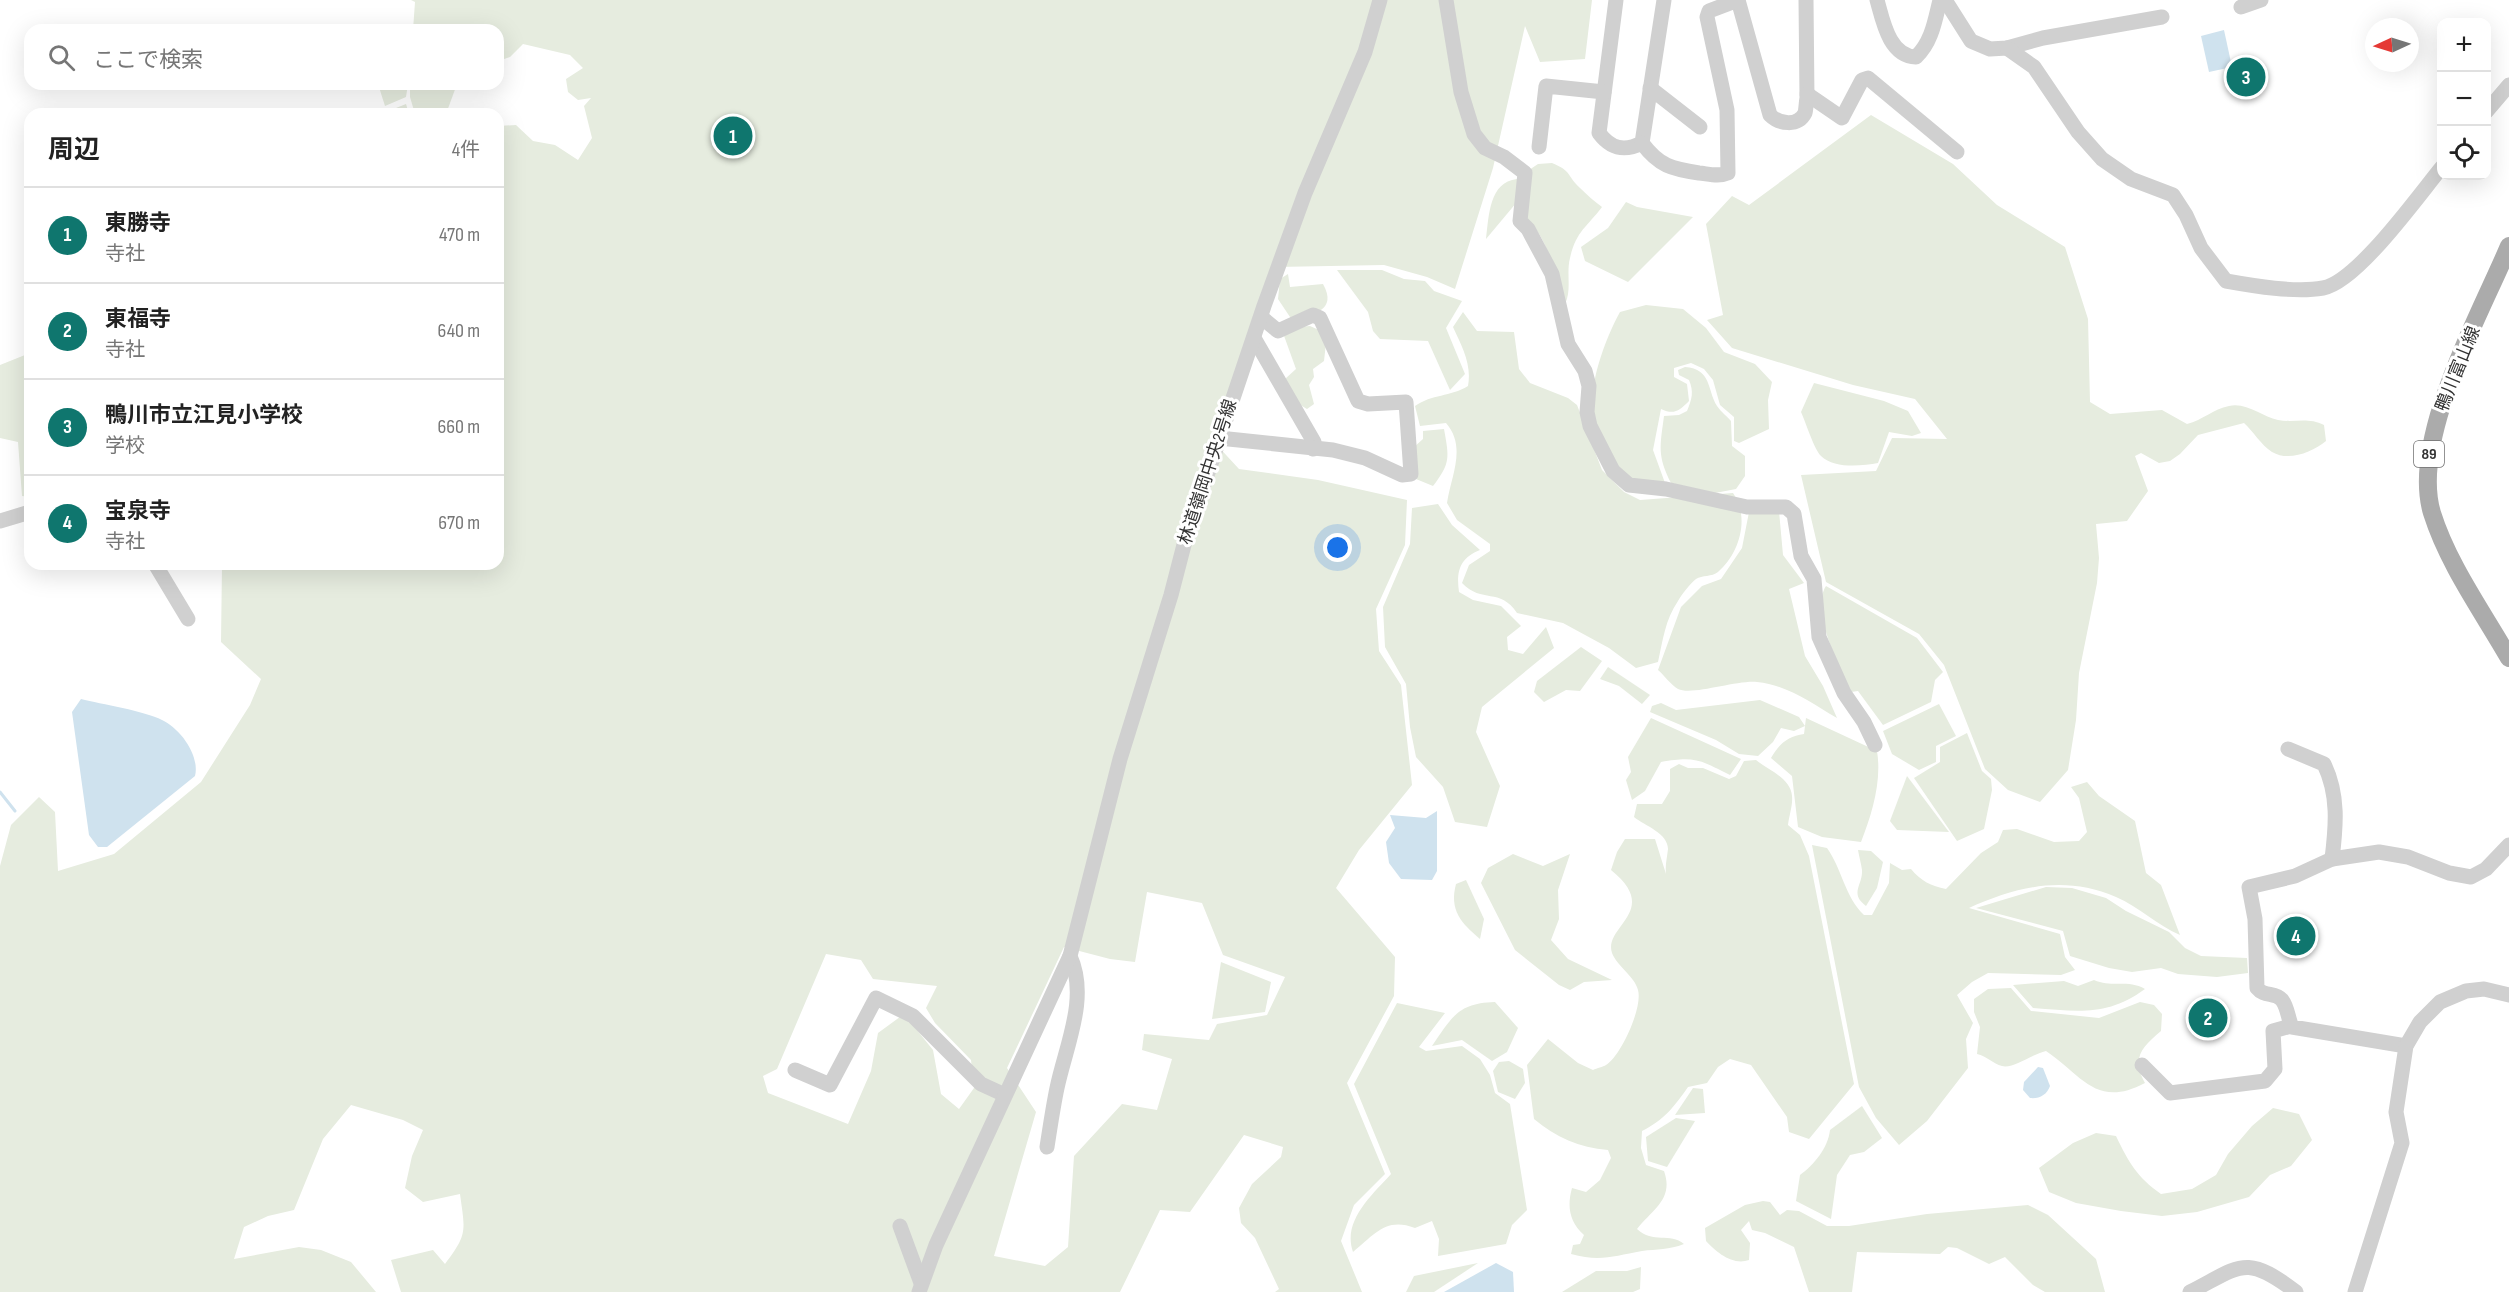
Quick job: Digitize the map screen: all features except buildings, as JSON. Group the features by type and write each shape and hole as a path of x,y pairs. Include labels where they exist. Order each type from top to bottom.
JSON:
{"main road":[{"name":"鴨川富山線","path":"2509,246 2439,414 2429,455 2428,481 2432,512 2440,535 2509,658"}],"street":[{"name":"林道嶺岡中央2号線","path":"920,1287 936,1245 1070,956 1120,759 1171,595 1185,541 1305,193 1365,52 1380,0"},
{"path":"1446,0 1461,92 1474,134 1485,148 1504,157 1525,173 1520,221 1528,229 1552,274 1568,344 1585,371 1589,386 1587,411 1590,426 1613,471 1629,485 1666,489 1748,507 1786,507 1794,514 1801,556 1814,579 1819,637 1844,693 1875,745"},
{"path":"1616,0 1599,133 1607,144 1618,148 1632,148 1642,142"},
{"path":"1664,0 1642,142 1651,155 1673,170 1716,176 1728,174 1726,110 1707,16 1709,11 1738,0 1770,115 1776,122 1798,121 1804,114 1807,94 1806,0"},
{"path":"1877,0 1884,24 1897,50 1906,56 1916,57 1924,49 1933,29 1940,0"},
{"path":"1945,0 1971,41 1982,47 2007,48 2043,38 2162,18"},
{"path":"2241,7 2261,0"},
{"path":"2007,48 2034,67 2078,132 2102,159 2131,179 2172,195 2186,215 2201,248 2226,281 2273,287 2324,288 2346,278 2437,173"},
{"path":"1807,94 1842,118 1862,80 1868,78 1957,152"},
{"path":"2491,107 2509,85"},
{"path":"1539,147 1546,86 1604,92"},
{"path":"1650,88 1700,127"},
{"path":"1219,438 1333,450 1365,458 1402,475 1411,474 1406,402 1368,404 1358,401 1320,318 1313,315 1278,331 1261,317"},
{"path":"1254,338 1314,442 1313,449"},
{"path":"0,520 24,514"},
{"path":"159,570 188,619"},
{"path":"2288,749 2324,764 2334,784 2336,827 2332,859"},
{"path":"2291,1026 2283,1001 2277,996 2265,995 2257,988 2254,919 2249,887 2302,874 2332,859 2379,852 2394,854 2449,873 2471,877 2486,870 2509,845"},
{"path":"1047,1148 1057,1087 1076,1015 1078,972 1070,956"},
{"path":"2355,1292 2402,1143 2396,1112 2406,1046 2420,1023 2440,1002 2466,991 2484,989 2509,995"},
{"path":"795,1070 830,1085 876,998 913,1016 981,1084 1005,1095"},
{"path":"2142,1065 2170,1092 2265,1081 2274,1069 2273,1031 2291,1026 2406,1046"},
{"path":"900,1226 920,1287"},
{"path":"2190,1292 2230,1269 2256,1267 2296,1292"}],"shaded area":[{"path":"411,0 1592,0 1585,59 1540,62 1525,26 1493,168 1455,289 1427,277 1384,265 1276,267 1215,443 1239,469 1318,480 1407,500 1405,545 1376,609 1379,651 1401,685 1412,785 1359,850 1336,888 1395,957 1394,996 1347,1083 1385,1174 1354,1205 1341,1241 1362,1292 1275,1292 1279,1289 1255,1238 1241,1223 1239,1208 1252,1184 1281,1157 1283,1147 1244,1135 1190,1212 1160,1210 1120,1292 401,1292 391,1260 433,1250 445,1264 458,1246 464,1224 460,1194 423,1202 405,1188 412,1156 423,1130 403,1120 351,1105 323,1139 294,1210 268,1216 244,1227 234,1259 299,1247 321,1250 351,1262 376,1292 0,1292 0,866 11,825 39,797 55,812 58,871 114,854 201,782 250,705 261,679 221,642 222,570 504,570 504,126 516,125 533,141 555,145 578,160 592,138 584,106 591,98 578,100 568,92 566,79 583,68 570,55 523,44 510,57 504,59 504,24 413,24 415,2","holes":["1147,892 1202,903 1223,955 1285,977 1267,1015 1217,1024 1209,1040 1144,1034 1142,1050 1172,1059 1157,1110 1122,1104 1074,1156 1068,1247 1045,1266 994,1256 1036,1112 1007,1068 1064,947 1110,959 1135,962","826,954 861,960 873,979 937,986 926,1008 935,1023 971,1060 974,1088 959,1109 941,1094 933,1050 904,1014 878,1033 871,1071 848,1124 768,1093 763,1076 777,1069"]},
{"path":"380,90 407,90 406,97 385,106"},
{"path":"410,90 455,90 448,108 413,108"},
{"path":"1871,115 1953,164 1997,205 2065,247 2088,319 2090,402 2110,414 2162,410 2187,424 2223,407 2236,405 2278,420 2312,421 2324,425 2326,441 2314,449 2293,456 2272,452 2244,423 2198,435 2170,461 2159,463 2141,453 2135,456 2148,491 2127,521 2096,524 2099,558 2097,583 2079,673 2076,720 2068,770 2040,802 2008,790 1985,769 1944,665 1919,634 1826,582 1801,475 1876,471 1892,438 1947,439 1915,399 1853,385 1732,348 1707,320 1723,315 1706,224 1732,196 1749,205"},
{"path":"1552,163 1566,171 1580,188 1602,207 1575,241 1569,264 1568,293 1565,304 1546,247 1526,218 1529,170 1538,164"},
{"path":"1517,179 1517,202 1486,239 1490,211 1496,193 1508,181"},
{"path":"1626,202 1637,207 1693,217 1628,282 1585,261 1581,247 1608,228"},
{"path":"1337,270 1382,270 1404,279 1425,281 1434,291 1462,301 1446,328 1465,374 1450,390 1428,341 1380,339 1373,331 1368,312"},
{"path":"1288,274 1290,287 1323,284 1327,293 1325,306 1315,313 1292,320 1278,299 1280,279"},
{"path":"1646,305 1683,309 1706,328 1724,352 1755,364 1772,382 1768,400 1769,429 1739,443 1734,441 1734,417 1720,405 1713,380 1704,369 1691,363 1674,368 1674,377 1687,384 1689,401 1676,411 1669,412 1661,409 1653,450 1665,483 1632,482 1603,445 1593,419 1595,379 1614,323 1620,312"},
{"path":"1463,312 1477,331 1514,332 1519,369 1530,383 1568,398 1577,405 1602,470 1624,492 1640,500 1733,493 1741,513 1742,524 1737,545 1726,564 1718,572 1696,579 1682,595 1667,623 1658,662 1636,668 1609,648 1563,623 1517,613 1504,600 1477,593 1462,583 1469,565 1490,551 1490,544 1457,520 1447,503 1457,452 1452,432 1446,423 1420,426 1415,406 1428,399 1468,386 1469,370 1453,327"},
{"path":"1310,326 1321,331 1326,343 1324,361 1313,369 1314,377 1309,385 1314,404 1307,409 1297,403 1285,379 1296,369 1283,333"},
{"path":"24,355 24,496 22,496 18,442 0,438 0,365"},
{"path":"1685,367 1694,369 1704,376 1717,406 1731,421 1732,446 1745,456 1745,476 1736,489 1715,493 1671,483 1663,465 1661,435 1664,416 1679,415 1687,411 1691,399 1689,380 1679,375 1678,370"},
{"path":"1814,383 1884,401 1908,411 1921,433 1912,436 1889,432 1878,463 1848,466 1833,463 1821,456 1801,412"},
{"path":"1444,429 1447,446 1446,465 1433,486 1416,479 1413,448 1423,439 1423,431"},
{"path":"1438,504 1452,525 1480,550 1468,557 1461,566 1458,578 1459,592 1473,600 1501,606 1521,626 1507,637 1508,650 1523,654 1546,627 1554,648 1482,707 1476,732 1500,786 1487,827 1455,822 1443,787 1416,757 1410,727 1406,684 1385,647 1383,607 1410,544 1412,508"},
{"path":"1779,511 1783,555 1804,583 1789,589 1805,656 1823,686 1837,718 1799,696 1768,684 1748,682 1685,691 1675,687 1658,670 1681,607 1702,586 1721,579 1742,548 1749,512"},
{"path":"1826,586 1917,638 1943,672 1935,680 1931,702 1883,725 1858,691 1851,692 1828,639 1824,624 1822,596"},
{"path":"1581,647 1602,661 1580,691 1566,690 1544,702 1534,692 1537,681"},
{"path":"1608,667 1650,695 1642,704 1619,686 1600,679"},
{"path":"1760,700 1799,717 1805,726 1794,731 1781,728 1773,742 1758,756 1739,754 1716,740 1650,712 1652,706 1661,703 1676,710"},
{"path":"1939,704 1956,736 1936,746 1936,762 1919,770 1892,754 1883,731"},
{"path":"1651,718 1741,759 1730,775 1697,761 1682,759 1661,762 1645,791 1632,800 1626,780 1631,772 1628,757"},
{"path":"1806,718 1877,751 1877,786 1861,842 1822,837 1798,827 1792,776 1771,758 1784,742 1804,734"},
{"path":"1967,733 1982,771 1991,779 1992,790 1984,829 1957,841 1914,778 1940,762 1940,747"},
{"path":"1756,760 1783,779 1791,790 1792,803 1788,825 1800,835 1809,856 1854,1084 1809,1139 1789,1132 1787,1117 1751,1065 1730,1059 1718,1067 1707,1083 1688,1087 1668,1112 1642,1131 1641,1148 1646,1165 1664,1171 1666,1189 1660,1203 1637,1229 1649,1236 1673,1239 1684,1244 1607,1257 1590,1258 1571,1254 1573,1245 1580,1244 1584,1235 1575,1225 1570,1213 1572,1188 1586,1192 1600,1180 1611,1158 1608,1150 1587,1147 1568,1140 1534,1119 1527,1065 1548,1039 1578,1063 1593,1070 1605,1066 1618,1052 1630,1030 1639,998 1638,990 1614,958 1611,943 1627,917 1631,907 1631,896 1625,884 1611,870 1617,852 1625,839 1655,839 1666,874 1668,849 1667,843 1660,834 1634,817 1637,804 1662,804 1670,791 1670,769 1679,764 1688,768 1703,768 1729,779 1736,776 1744,761"},
{"path":"1907,776 1949,832 1897,830 1890,821"},
{"path":"2087,782 2099,796 2135,821 2146,873 2161,885 2180,935 2116,897 2078,886 2042,886 2024,889 1969,908 2060,934 2065,957 2075,970 2061,975 1988,973 1972,982 1957,995 1973,1023 1966,1039 1968,1068 1927,1121 1899,1145 1876,1118 1859,1087 1812,845 1827,848 1852,900 1864,915 1872,915 1889,883 1890,863 1902,870 1911,869 1927,882 1946,889 1981,853 1998,842 2003,830 2017,829 2054,842 2079,841 2087,832 2079,798 2071,787"},
{"path":"1858,850 1871,851 1883,862 1877,888 1866,906 1858,897 1862,870"},
{"path":"1513,854 1543,866 1570,854 1558,890 1559,919 1551,940 1568,959 1612,980 1584,982 1570,990 1559,985 1515,950 1481,883 1488,868"},
{"path":"1466,880 1484,919 1480,939 1462,921 1454,901 1456,884"},
{"path":"2046,887 2072,888 2106,898 2126,911 2169,932 2185,948 2201,956 2247,958 2248,973 2217,977 2178,974 2161,968 2132,972 2109,968 2070,956 2063,931 1976,908"},
{"path":"1221,962 1271,982 1265,1012 1212,1019"},
{"path":"2094,980 2132,984 2145,989 2118,1004 2078,1011 2033,1008 2013,985 2064,981 2078,986"},
{"path":"2011,988 2031,1011 2099,1018 2140,1002 2154,1005 2162,1014 2161,1031 2144,1048 2139,1060 2145,1083 2128,1090 2102,1091 2080,1079 2046,1051 2006,1066 1977,1054 1980,1027 1974,1012 1974,999 1988,989"},
{"path":"1495,1002 1518,1028 1507,1052 1492,1061 1462,1040 1432,1046 1451,1020 1464,1009 1472,1005"},
{"path":"1397,1003 1445,1013 1419,1047 1426,1051 1462,1046 1480,1059 1490,1075 1495,1093 1510,1104 1527,1210 1512,1225 1506,1244 1438,1256 1439,1239 1432,1221 1415,1228 1405,1225 1388,1226 1353,1252 1351,1241 1355,1219 1391,1174 1354,1084"},
{"path":"1509,1061 1523,1069 1525,1083 1515,1099 1498,1092 1493,1071 1499,1062"},
{"path":"1693,1088 1703,1089 1705,1113 1675,1115"},
{"path":"1862,1106 1882,1138 1864,1152 1850,1155 1837,1175 1831,1219 1796,1201 1800,1175 1820,1156 1830,1130"},
{"path":"2273,1108 2299,1114 2312,1140 2291,1166 2270,1175 2249,1197 2197,1212 2162,1216 2076,1203 2049,1192 2039,1168 2073,1143 2096,1133 2116,1136 2134,1169 2161,1194 2192,1189 2216,1175 2228,1154 2252,1126"},
{"path":"1676,1118 1695,1121 1667,1167 1648,1161 1646,1137"},
{"path":"1763,1201 1770,1202 1780,1215 1787,1210 1799,1211 1827,1226 1849,1226 1927,1214 2028,1205 2048,1215 2096,1259 2105,1292 2045,1292 2033,1285 2005,1257 1989,1264 1957,1248 1948,1247 1940,1254 1857,1252 1852,1292 1809,1292 1794,1247 1765,1233 1752,1230 1749,1221 1741,1230 1750,1243 1749,1260 1731,1260 1706,1241 1705,1228 1745,1205"},
{"path":"1478,1263 1434,1292 1406,1292 1414,1276"},
{"path":"1641,1267 1640,1289 1633,1292 1562,1292 1596,1271 1627,1271"}],"water":[{"path":"2224,30 2232,67 2209,72 2201,36"},
{"path":"81,699 162,720 182,736 195,760 195,776 107,847 98,847 89,835 72,712"},
{"path":"1437,811 1437,871 1432,880 1401,879 1389,863 1386,842 1395,828 1390,815 1426,818"},
{"path":"2038,1067 2043,1068 2050,1086 2042,1096 2030,1098 2023,1090 2024,1082"},
{"path":"1496,1263 1513,1272 1514,1292 1444,1292"}],"waterway":[{"path":"0,792 15,811"}],"place":[{"name":"鴨川市立江見小学校","path":"2246,77"},
{"name":"東勝寺","path":"733,136"},
{"name":"宝泉寺","path":"2296,936"},
{"name":"東福寺","path":"2208,1018"}]}
